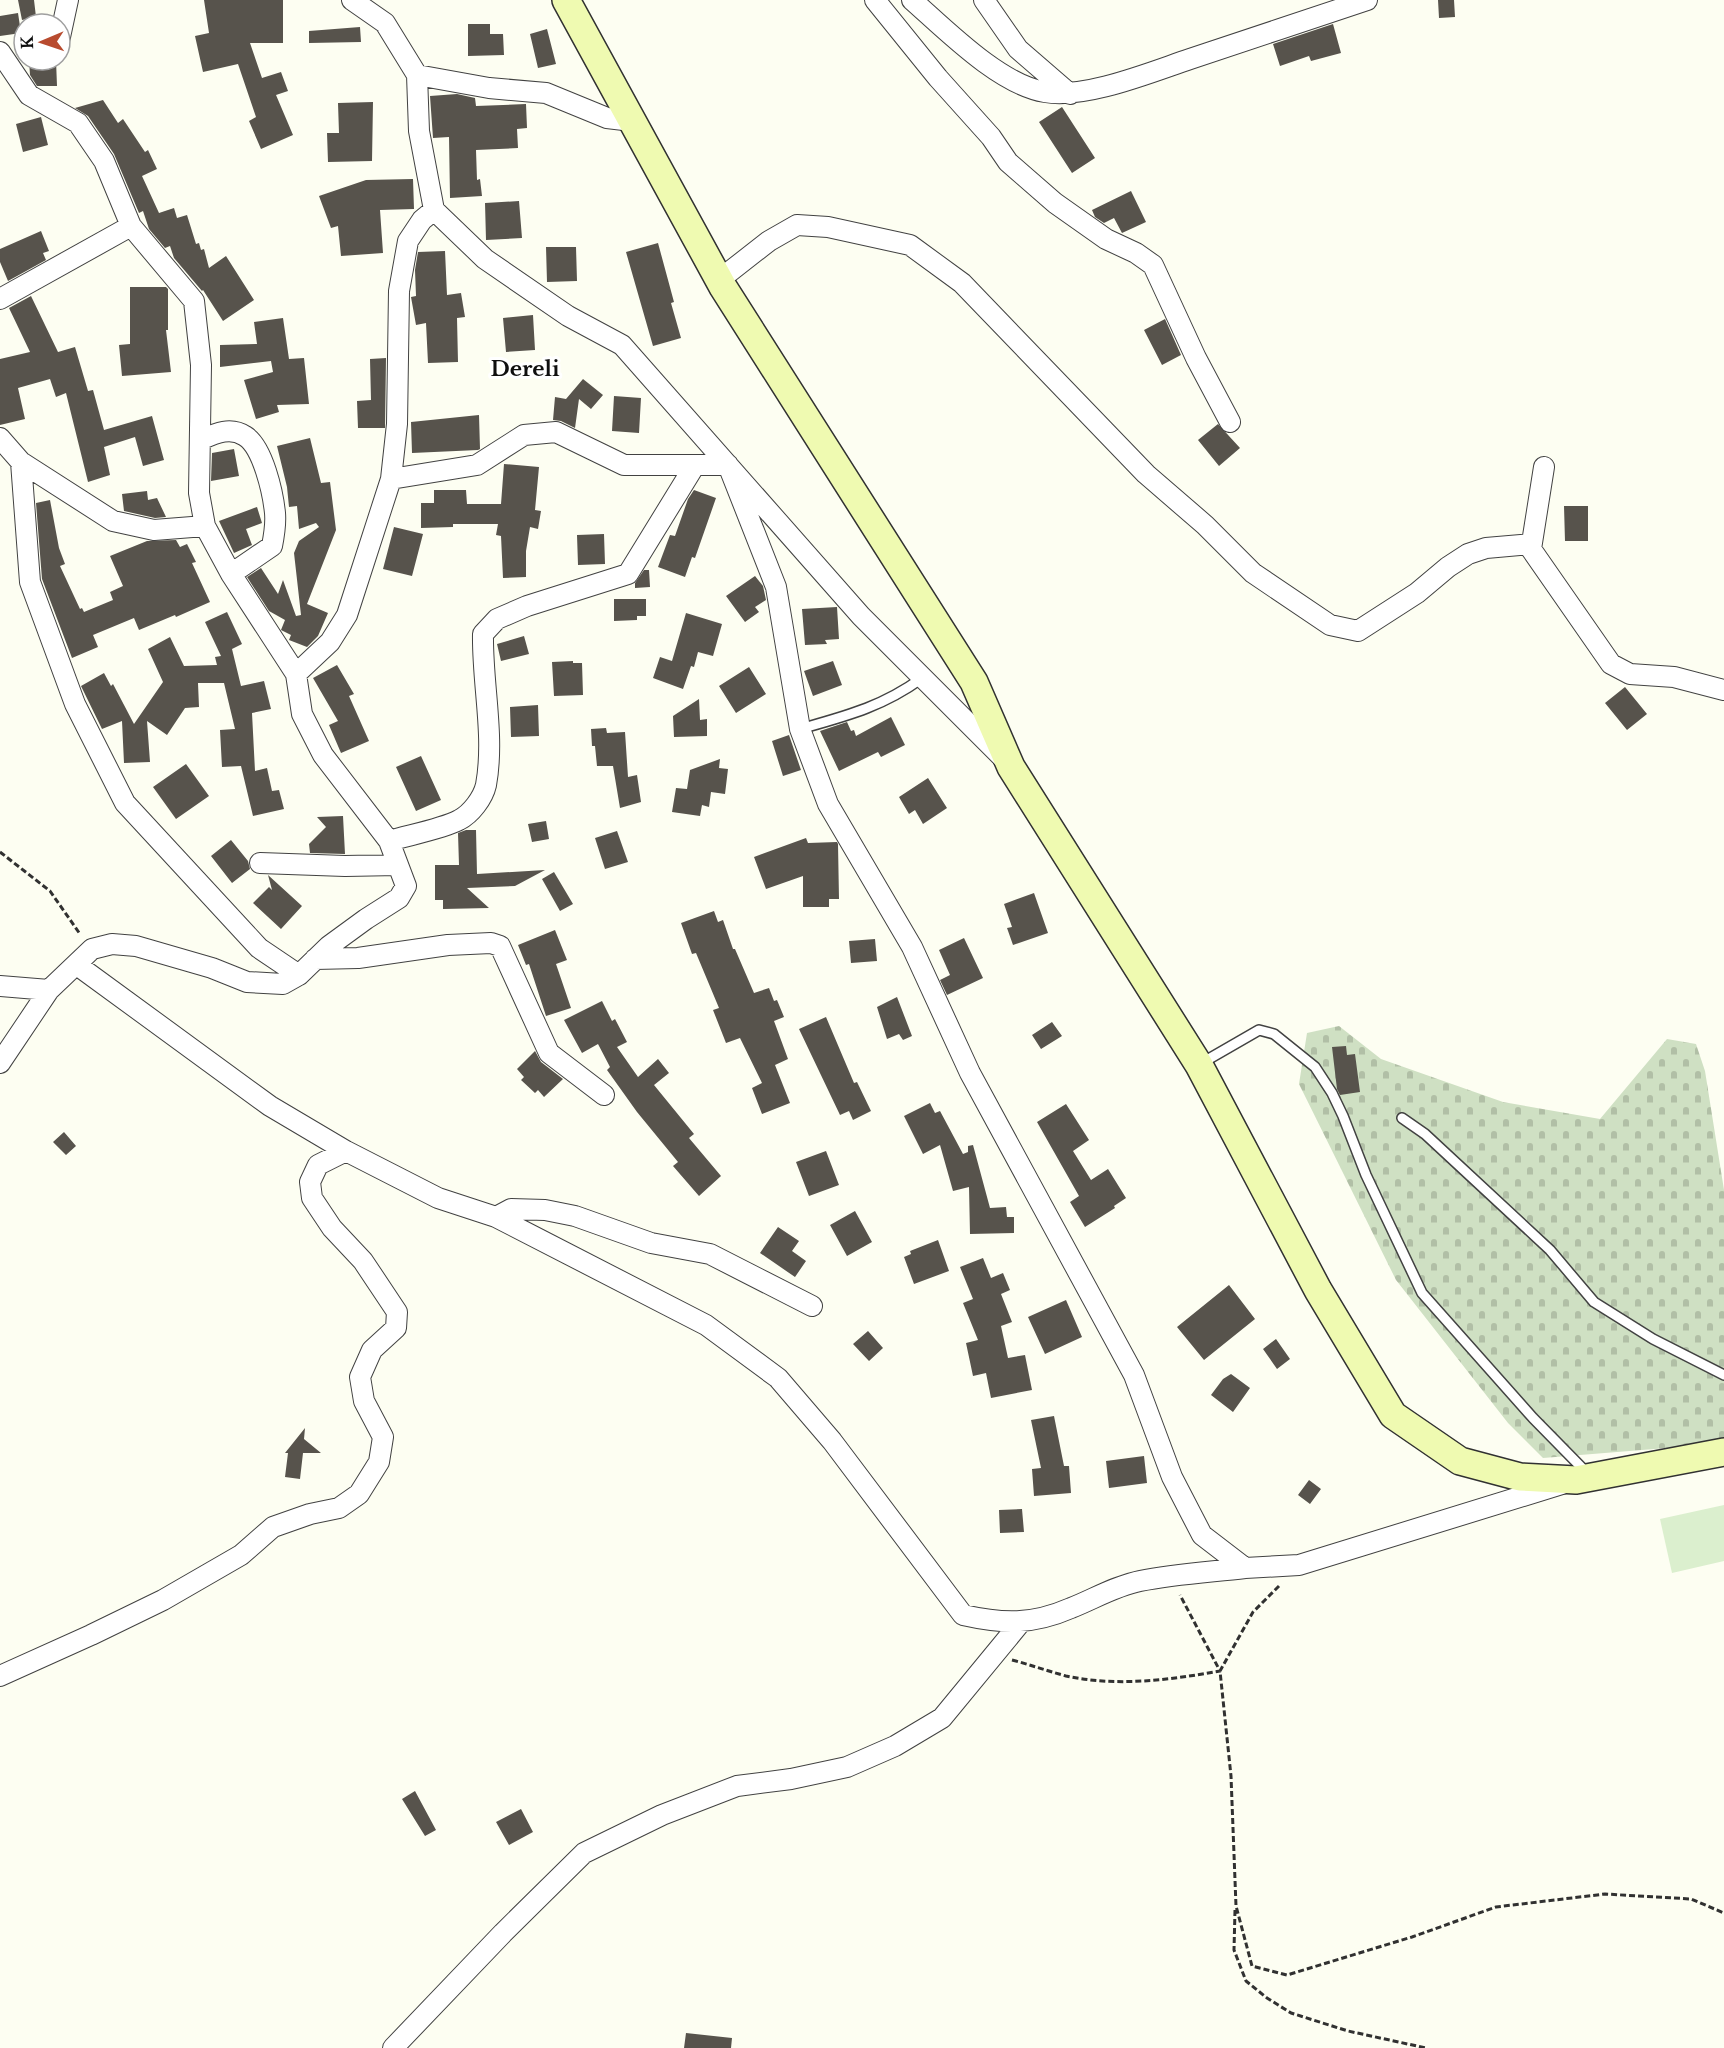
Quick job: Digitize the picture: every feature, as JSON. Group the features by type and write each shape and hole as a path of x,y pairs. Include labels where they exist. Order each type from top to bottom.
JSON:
{"street":[{"path":"352,0 385,23 417,75 419,131 434,210 485,259 568,316 622,345 861,616 1011,767"},
{"path":"567,0 719,280 974,682 1011,767 1199,1065 1318,1290 1393,1415 1460,1461 1520,1477 1583,1479"},
{"path":"875,0 938,78 991,137 1008,162 1055,203 1106,239 1153,265 1196,358 1230,422"},
{"path":"912,0 973,53 1014,81 1044,92 1070,94 1125,80 1367,0"},
{"path":"984,0 1018,49 1070,94"},
{"path":"0,1063 49,990 92,949 112,944 136,946 212,968 247,982 283,984 299,975 315,959 366,918 399,898 406,886 389,841 322,755 302,714 296,674 231,574 204,526 199,493 201,365 194,301 130,226 104,161 78,123 29,95 10,58"},
{"path":"417,75 489,88 546,93 606,118 632,121"},
{"path":"296,674 330,642 347,615 391,478 398,424 399,291 408,242 422,220 434,210"},
{"path":"719,280 769,241 797,225 828,226 910,245 962,284 1146,474 1205,525 1253,573 1330,626 1358,631 1417,593 1448,567 1468,554 1486,548 1531,544"},
{"path":"0,299 130,226"},
{"path":"200,440 224,430 245,436 258,452 270,484 275,515 272,546 231,574"},
{"path":"391,478 477,465 524,435 556,432 624,465 728,465"},
{"path":"0,438 21,462 113,521 154,530 204,526"},
{"path":"21,462 30,582 75,704 125,803 259,948 299,975"},
{"path":"389,841 460,820 476,806 486,786 489,732 483,634 497,619 527,606 628,574 695,465"},
{"path":"728,465 776,587 800,729 828,804 912,946 970,1072 1134,1375 1172,1478 1202,1535 1245,1568"},
{"path":"1544,467 1531,549 1611,664 1630,674 1674,677 1724,690"},
{"path":"260,863 398,865"},
{"path":"315,959 358,958 448,945 491,943 500,946 549,1053 604,1095"},
{"path":"77,965 270,1106 346,1151 438,1198 495,1217 706,1325 778,1378 832,1441 963,1615 991,1621 1021,1622 1070,1609 1103,1593 1139,1581 1245,1568 1299,1565 1583,1479 1724,1452"},
{"path":"0,986 49,990"},
{"path":"0,1676 163,1600 241,1555 273,1527 310,1514 339,1508 359,1494 379,1462 383,1437 364,1401 360,1377 372,1350 396,1328 398,1312 363,1261 332,1228 312,1198 310,1182 318,1165 346,1151"},
{"path":"495,1217 511,1209 546,1210 575,1215 651,1243 710,1254 812,1306"},
{"path":"393,2048 503,1933 584,1853 662,1815 737,1786 791,1779 847,1767 895,1746 942,1718 1021,1622"}],"lane":[{"path":"800,729 859,712 904,691 922,678"},
{"path":"1199,1065 1259,1030 1275,1034 1315,1067 1343,1116 1366,1175 1422,1293 1533,1418 1583,1479"},
{"path":"1402,1118 1434,1142 1550,1250 1594,1302 1653,1339 1724,1375"}],"path":[{"path":"0,852 50,891 92,949"},
{"path":"1220,1671 1253,1612 1299,1565"},
{"path":"1171,1577 1220,1671 1231,1776 1236,1906 1234,1950 1246,1981 1291,2013 1348,2031 1426,2048"},
{"path":"993,1656 1068,1676 1110,1681 1152,1682 1220,1671"},
{"path":"1236,1906 1252,1966 1287,1975 1412,1937 1496,1907 1605,1894 1691,1899 1724,1913"}],"green space":[{"path":"1339,1026 1381,1059 1503,1102 1600,1119 1667,1039 1696,1044 1705,1071 1724,1190 1724,1440 1679,1447 1543,1458 1508,1423 1396,1280 1299,1084 1307,1033"},
{"path":"1724,1505 1724,1561 1672,1573 1660,1519"}],"building":[{"path":"18,0 34,0 35,12 20,12"},
{"path":"204,0 283,0 283,43 250,43 262,78 281,72 288,91 276,95 293,135 261,149 249,121 256,117 238,64 203,72 195,36 209,33"},
{"path":"1438,0 1454,0 1455,17 1439,18"},
{"path":"12,14 12,34 0,36 0,16"},
{"path":"468,24 490,24 490,34 503,34 504,55 468,56"},
{"path":"1333,24 1341,53 1311,61 1309,56 1280,66 1273,44"},
{"path":"360,27 361,42 309,43 309,31"},
{"path":"547,29 556,64 538,68 530,34"},
{"path":"30,72 56,72 57,86 37,86"},
{"path":"457,94 475,98 476,106 526,104 527,128 517,129 518,148 476,150 477,180 480,179 482,196 450,198 449,137 433,138 430,96"},
{"path":"103,100 118,123 123,119 145,152 148,150 157,169 142,176 159,213 174,208 177,218 187,215 196,244 199,243 201,250 204,249 209,268 226,256 254,300 223,321 203,290 174,258 170,246 165,248 149,229 143,211 139,213 114,154 88,116 75,108"},
{"path":"373,102 372,161 328,162 327,133 339,133 338,103"},
{"path":"1062,107 1095,158 1072,173 1039,122"},
{"path":"41,117 48,145 23,152 16,124"},
{"path":"413,179 414,209 380,210 383,253 341,256 338,226 331,228 319,196 366,180"},
{"path":"1131,191 1146,222 1122,233 1114,218 1104,223 1095,217 1092,210"},
{"path":"519,201 522,238 486,240 485,203"},
{"path":"41,231 49,251 43,253 46,260 8,281 0,262 0,249"},
{"path":"658,243 681,338 653,346 626,252"},
{"path":"546,247 576,247 577,281 547,282"},
{"path":"445,251 447,295 461,293 465,317 457,318 458,362 428,363 426,323 416,325 411,297 416,296 415,270 418,252"},
{"path":"130,287 166,287 168,289 168,330 166,330 171,372 122,376 119,345 130,344"},
{"path":"31,296 58,352 75,347 88,391 93,390 104,430 152,416 164,460 143,466 135,437 104,447 110,475 88,482 66,393 56,397 50,379 18,388 25,419 0,425 0,359 30,352 9,308"},
{"path":"533,315 535,350 506,352 503,318"},
{"path":"283,318 289,359 304,358 309,404 277,405 279,412 256,419 244,380 273,372 271,361 220,367 220,345 257,344 254,322"},
{"path":"1165,319 1181,355 1162,365 1144,330"},
{"path":"386,358 385,428 358,428 357,401 371,400 370,359"},
{"path":"583,379 603,395 591,409 579,399 575,428 553,420 555,397 566,399"},
{"path":"614,396 641,398 639,433 612,431"},
{"path":"479,415 480,449 412,453 411,422"},
{"path":"1218,424 1240,448 1219,466 1198,440"},
{"path":"310,438 321,483 330,482 336,530 307,604 328,613 318,636 307,647 289,640 291,635 281,630 285,620 269,611 247,577 261,568 278,594 283,580 296,616 301,615 294,553 299,541 319,527 316,523 299,529 297,506 289,507 287,487 277,446"},
{"path":"234,449 239,476 211,481 212,453"},
{"path":"504,464 539,467 535,510 541,511 538,529 530,527 526,551 526,577 503,578 501,536 496,535 498,524 453,524 453,527 421,528 421,503 434,503 434,490 466,490 467,504 501,504"},
{"path":"694,490 716,498 695,558 692,557 685,577 658,567 670,535 675,536 688,499"},
{"path":"147,491 148,500 157,498 166,517 155,518 124,511 122,494"},
{"path":"50,500 59,548 65,564 60,566 80,609 82,608 84,612 113,600 110,592 123,586 110,556 147,541 176,540 180,547 187,544 196,562 192,563 210,602 139,630 134,618 93,635 98,647 72,658 42,579 36,503"},
{"path":"1564,506 1588,506 1588,541 1565,541"},
{"path":"257,507 262,523 246,529 252,545 234,553 219,521"},
{"path":"394,527 423,534 412,576 383,569"},
{"path":"604,534 605,564 578,565 577,535"},
{"path":"644,570 649,570 650,587 635,588 635,583"},
{"path":"755,576 763,586 766,600 755,607 759,612 745,622 726,596"},
{"path":"614,599 646,599 646,616 637,616 637,620 614,621"},
{"path":"837,607 839,639 825,640 827,644 805,645 802,609"},
{"path":"227,612 242,644 232,649 241,686 264,681 271,709 252,713 255,771 267,768 272,791 279,790 284,809 253,816 241,766 222,767 220,730 235,729 224,683 198,683 199,707 185,708 167,735 147,721 150,762 124,763 122,721 102,729 81,686 104,673 111,686 113,684 134,724 163,682 148,649 170,637 184,666 217,665 215,657 221,656 205,622"},
{"path":"686,613 722,624 713,656 698,652 694,667 691,666 683,689 653,678 660,657 672,661"},
{"path":"524,636 529,654 501,661 497,644"},
{"path":"573,661 573,663 582,663 583,695 554,696 552,662"},
{"path":"833,661 842,685 813,696 804,671"},
{"path":"337,665 354,694 349,696 369,741 341,753 329,725 338,721 313,678"},
{"path":"749,667 766,694 736,713 719,686"},
{"path":"1625,687 1647,714 1627,730 1605,703"},
{"path":"699,699 700,720 707,719 707,736 674,737 673,716"},
{"path":"538,705 539,736 511,737 510,707"},
{"path":"891,717 905,745 881,757 878,752 839,771 820,731 847,722 856,736"},
{"path":"606,728 607,733 625,732 628,777 637,775 641,802 620,808 613,766 597,766 591,729"},
{"path":"789,735 801,770 783,776 772,741"},
{"path":"421,756 441,800 416,811 396,767"},
{"path":"720,759 719,768 728,769 725,794 711,792 709,807 702,805 700,816 672,812 676,788 687,789 690,770"},
{"path":"186,764 209,796 176,819 153,787"},
{"path":"928,778 947,808 923,824 915,810 909,814 899,797"},
{"path":"343,816 345,854 310,853 309,844 326,827 317,817"},
{"path":"546,821 549,839 532,842 528,824"},
{"path":"476,830 477,874 545,870 515,886 467,888 489,908 443,909 443,900 435,900 435,865 459,865 458,833"},
{"path":"617,831 628,862 605,869 595,838"},
{"path":"806,838 808,843 837,842 838,844 839,899 829,899 829,907 803,907 803,876 766,889 754,857"},
{"path":"231,840 248,861 250,869 232,883 211,856"},
{"path":"554,872 573,904 560,911 542,879"},
{"path":"268,875 302,906 281,929 253,903 269,887 272,890"},
{"path":"1034,893 1048,933 1013,945 1007,928 1012,927 1004,904"},
{"path":"714,911 718,922 723,920 733,949 735,949 754,993 769,988 784,1017 774,1021 788,1059 775,1065 790,1103 762,1114 752,1088 762,1083 740,1038 726,1043 713,1010 719,1008 696,953 692,954 681,923"},
{"path":"555,930 567,960 556,964 571,1008 546,1016 529,964 526,965 518,945"},
{"path":"964,938 983,978 947,995 940,980 950,975 939,950"},
{"path":"875,939 877,961 851,963 849,941"},
{"path":"897,997 912,1036 903,1040 899,1034 887,1039 877,1007"},
{"path":"602,1001 612,1021 615,1019 627,1042 617,1047 638,1077 658,1059 669,1073 654,1085 694,1134 689,1138 721,1176 699,1196 673,1166 678,1162 637,1112 607,1070 610,1067 598,1044 582,1053 564,1020"},
{"path":"826,1017 854,1083 857,1082 871,1111 853,1120 849,1111 840,1115 799,1029"},
{"path":"1052,1022 1062,1036 1041,1049 1032,1035"},
{"path":"1346,1046 1347,1055 1355,1054 1360,1092 1340,1095 1337,1089 1332,1047"},
{"path":"535,1051 541,1062 563,1079 544,1097 538,1090 535,1093 521,1080 524,1077 517,1069"},
{"path":"930,1103 935,1113 940,1111 963,1154 968,1152 968,1146 973,1145 990,1208 1006,1207 1007,1217 1014,1217 1014,1233 970,1234 969,1187 953,1191 940,1145 923,1154 904,1116"},
{"path":"1066,1104 1089,1140 1073,1151 1091,1180 1108,1169 1126,1198 1114,1206 1115,1208 1085,1227 1070,1202 1079,1196 1037,1122"},
{"path":"64,1132 76,1146 66,1155 53,1142"},
{"path":"826,1151 839,1185 809,1196 796,1162"},
{"path":"855,1211 872,1242 847,1256 830,1225"},
{"path":"778,1227 799,1241 792,1251 806,1261 795,1277 760,1253"},
{"path":"938,1240 949,1271 914,1284 904,1257 911,1254 910,1251"},
{"path":"983,1258 991,1278 1003,1273 1010,1290 1001,1294 1012,1322 1001,1326 1008,1358 1025,1355 1032,1390 991,1398 986,1373 973,1376 966,1343 978,1340 963,1303 973,1299 960,1267"},
{"path":"1229,1285 1255,1319 1204,1360 1177,1327"},
{"path":"1066,1300 1082,1337 1045,1354 1028,1317"},
{"path":"868,1331 883,1348 869,1361 853,1344"},
{"path":"1276,1339 1290,1359 1277,1369 1263,1349"},
{"path":"1231,1374 1250,1388 1233,1412 1211,1395 1223,1379"},
{"path":"1054,1416 1064,1466 1069,1466 1071,1493 1034,1496 1032,1469 1041,1468 1031,1420"},
{"path":"305,1428 304,1439 321,1453 303,1453 300,1479 285,1477 288,1453 285,1453"},
{"path":"1144,1456 1147,1483 1109,1488 1106,1461"},
{"path":"1309,1480 1321,1489 1310,1504 1298,1495"},
{"path":"1022,1509 1024,1532 1000,1533 999,1510"},
{"path":"415,1791 436,1830 425,1836 402,1799"},
{"path":"521,1809 533,1832 509,1845 496,1822"},
{"path":"686,2033 732,2038 731,2048 684,2048"}],"district":[{"name":"Dereli","path":"525,369"}]}
